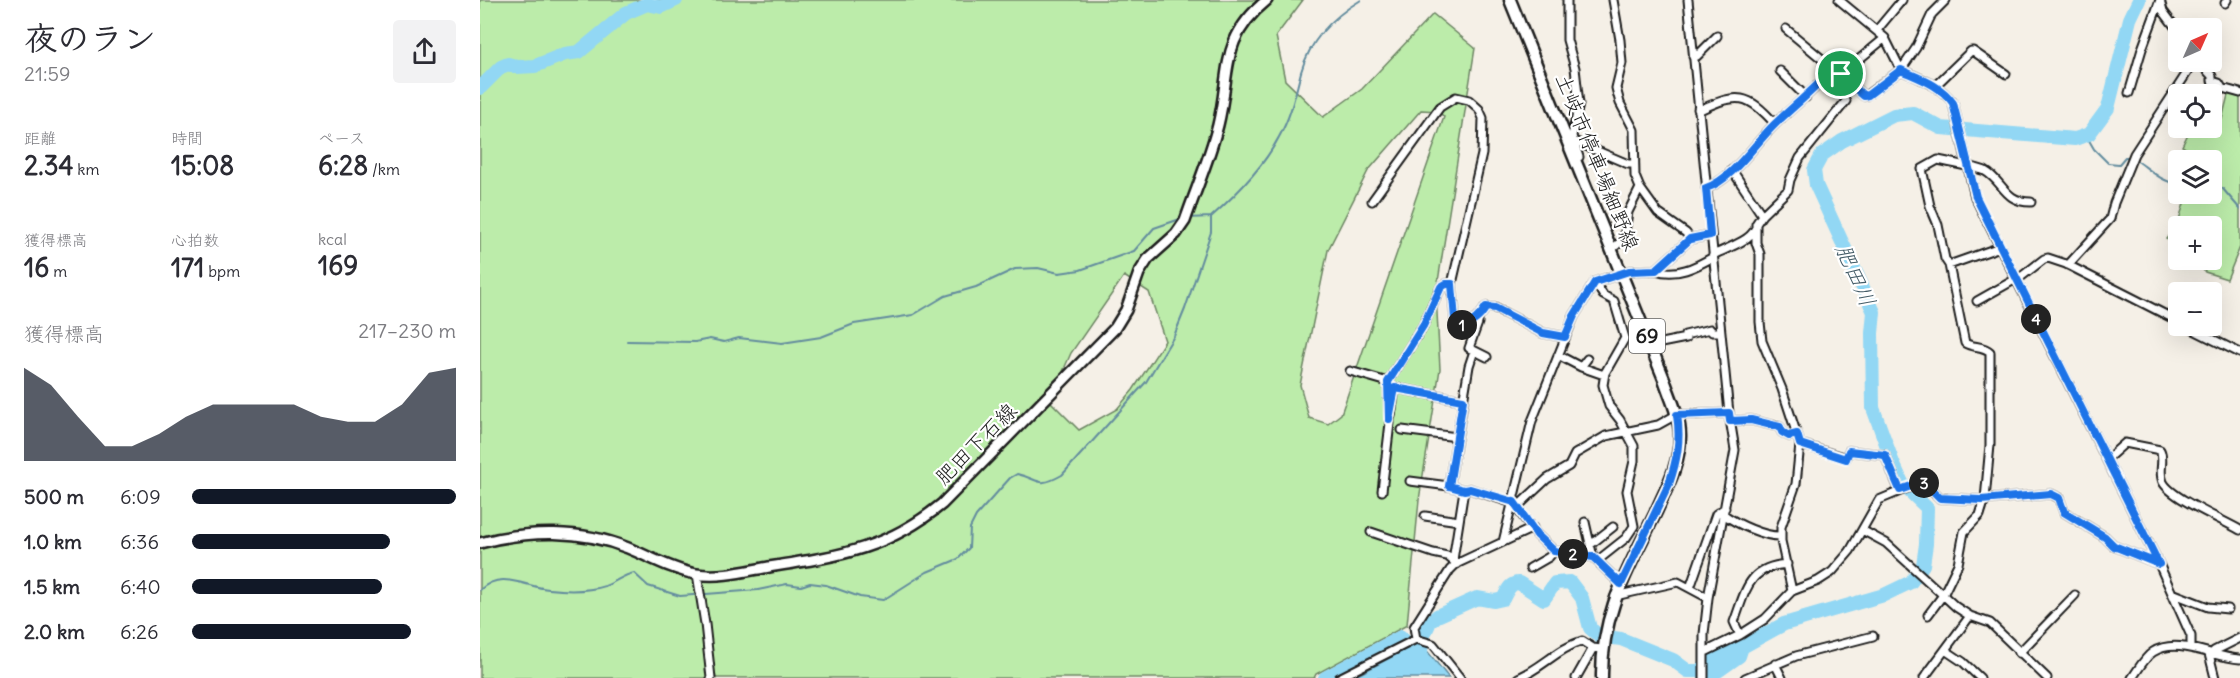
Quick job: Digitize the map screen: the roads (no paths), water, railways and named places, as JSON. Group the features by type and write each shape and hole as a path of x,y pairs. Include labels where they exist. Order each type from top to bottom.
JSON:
{"main road":[{"name":"肥田下石線","path":"480,543 537,534 575,534 598,538 697,574 734,573 842,555 872,546 922,521 942,504 1114,328 1126,309 1139,273 1148,259 1176,234 1185,221 1218,127 1227,61 1233,43 1252,13 1267,0"},
{"name":"土岐市停車場細野線","path":"1510,0 1649,342 1677,415 1680,434 1675,468 1669,484 1615,596 1598,648 1602,678"}],"street":[{"path":"1567,0 1567,40 1575,68 1579,104 1572,131 1582,168 1579,174"},
{"path":"1613,0 1622,63 1616,88 1620,103 1634,130 1634,164 1640,188 1658,213 1686,233 1690,239"},
{"path":"1688,0 1710,235 1735,450 1708,598 1704,678"},
{"path":"1839,0 1885,38 1901,70 1936,85 1953,103 1976,197 2159,564 2191,636 2191,647"},
{"path":"1877,30 1902,0"},
{"path":"1786,29 1864,96 1901,70 1916,48 1932,14 1946,0"},
{"path":"2160,0 2163,11 2168,18"},
{"path":"2129,93 2145,38 2160,0"},
{"path":"1693,57 1697,56 1717,36"},
{"path":"1841,74 1885,38"},
{"path":"1936,85 1971,51 2006,74"},
{"path":"1706,188 1724,179 1775,124 1833,69"},
{"path":"1780,71 1806,97"},
{"path":"2066,264 2068,265 2110,219 2134,154 2187,72"},
{"path":"2208,72 2212,76 2212,81 2219,83 2222,88 2240,93"},
{"path":"1372,201 1440,107 1456,97 1469,100 1479,109 1483,118 1482,154 1452,284 1455,320 1461,325 1467,325 1478,318 1486,307 1495,308 1543,333 1565,337"},
{"path":"1698,109 1726,98 1742,99 1754,104 1775,124"},
{"path":"1792,591 1781,527 1796,484 1800,444 1782,389 1762,341 1760,254 1756,243 1756,224 1788,190 1800,158 1846,101"},
{"path":"1574,141 1628,164 1634,164"},
{"path":"1928,615 1943,595 1958,564 1964,532 1980,515 1985,499 1990,445 1990,352 1986,348 1965,343 1949,265 1945,259 1922,169 1938,160 1968,168 1978,168 1985,171 2012,198 2031,202"},
{"path":"1732,170 1762,215"},
{"path":"1611,249 1624,239 1628,212 1640,188"},
{"path":"1503,542 1514,505 1532,421 1578,308 1595,282 1621,273 1686,270 1746,240 1756,228"},
{"path":"1656,270 1690,239 1710,235"},
{"path":"1949,265 2000,247"},
{"path":"1977,301 2048,258 2066,264 2168,316"},
{"path":"1410,481 1470,489 1514,505 1537,535 1554,551 1595,559 1626,538 1634,526 1627,490 1635,453 1620,420 1607,402 1603,386 1604,375 1625,338 1614,302 1603,295 1595,282"},
{"path":"1389,419 1388,382 1423,326 1441,287 1452,284"},
{"path":"1478,318 1469,348 1487,357"},
{"path":"1649,342 1656,344 1686,338 1685,335 1705,329 1721,332"},
{"path":"2206,336 2240,353"},
{"path":"1449,486 1463,400 1474,351"},
{"path":"1558,355 1581,367 1604,375"},
{"path":"1581,367 1587,359"},
{"path":"1350,371 1388,382"},
{"path":"1382,491 1389,419 1395,388 1463,400"},
{"path":"1514,505 1547,479 1569,466 1575,454 1606,436 1658,425 1677,415 1729,413"},
{"path":"1730,421 1751,420 1780,427 1782,432 1789,436 1797,434"},
{"path":"1402,430 1457,437"},
{"path":"2107,459 2125,443 2160,450 2163,456 2160,471 2163,483 2174,494 2240,530"},
{"path":"1800,444 1846,459 1849,451 1885,455 1901,490"},
{"path":"1705,651 1740,635 1765,619 1792,591 1818,581 1832,572 1845,558 1879,500 1922,482 1940,498 1985,499 2051,494 2059,498 2064,512 2105,537 2114,546 2159,564"},
{"path":"1455,562 1464,490"},
{"path":"1724,511 1750,529 1775,537 1781,536"},
{"path":"1690,588 1716,514 1724,511"},
{"path":"1425,516 1459,520"},
{"path":"1585,522 1595,559 1621,584"},
{"path":"1590,545 1613,527"},
{"path":"1416,639 1414,627 1455,562 1533,528"},
{"path":"1862,531 1886,543 1956,607 1970,616 1990,623 2047,678"},
{"path":"1371,532 1442,554 1455,562"},
{"path":"1530,568 1549,557 1554,551"},
{"path":"1740,635 1734,622 1749,584 1760,572 1770,566 1787,564"},
{"path":"697,574 711,678"},
{"path":"1615,596 1678,582 1708,598"},
{"path":"2172,593 2208,607 2228,609"},
{"path":"2019,653 2075,595"},
{"path":"1924,678 1970,616"},
{"path":"1745,678 1796,656 1873,636"},
{"path":"2211,654 2240,638"},
{"path":"1339,678 1416,639 1428,642 1439,650 1460,678"},
{"path":"1518,678 1537,669 1582,640 1598,648 1576,678"},
{"path":"2132,678 2153,652 2164,648 2191,647 2211,654 2240,659"},
{"path":"1945,650 1963,662 1980,678"},
{"path":"2211,654 2215,678"},
{"path":"1775,664 1782,678"}],"water":[{"path":"1410,647 1428,652 1449,678 1352,678"}],"waterway":[{"path":"480,88 501,67 508,64 517,67 535,66 565,54 579,52 626,13 647,4 661,7 676,0"},
{"path":"1188,218 1211,217 1240,190 1257,170 1273,148 1287,121 1310,50 1333,21 1361,0"},
{"name":"肥田川","path":"1708,678 1739,656 1742,647 1784,624 1884,595 1911,582 1923,565 1927,508 1903,485 1873,408 1874,312 1816,185 1814,170 1822,155 1842,141 1894,115 1913,113 1941,128 2075,139 2089,134 2108,108 2130,19 2139,0"},
{"path":"2086,135 2094,149 2108,163 2119,164 2125,157 2131,157 2168,181"},
{"path":"2222,188 2240,209"},
{"path":"480,590 488,584 505,580 540,588 585,590 605,586 634,573 648,586 680,596 758,590 787,584 801,586 810,583 826,585 860,597 883,600 927,572 958,559 969,548 970,528 976,516 1010,478 1017,474 1043,482 1062,475 1146,382 1174,336 1185,309 1211,232 1211,217"},
{"path":"627,341 695,342 710,339 724,342 739,338 782,343 821,337 854,324 913,315 945,296 976,287 1015,269 1038,268 1059,273 1080,270 1134,251 1154,228 1183,218"},
{"path":"1325,678 1401,637 1412,649 1421,652 1422,639 1430,622 1437,616 1477,598 1494,601 1503,599 1511,586 1516,583 1544,599 1555,583 1570,582 1582,598 1590,628 1599,636 1621,639 1673,660 1688,671 1700,671 1721,652 1742,647"}]}
